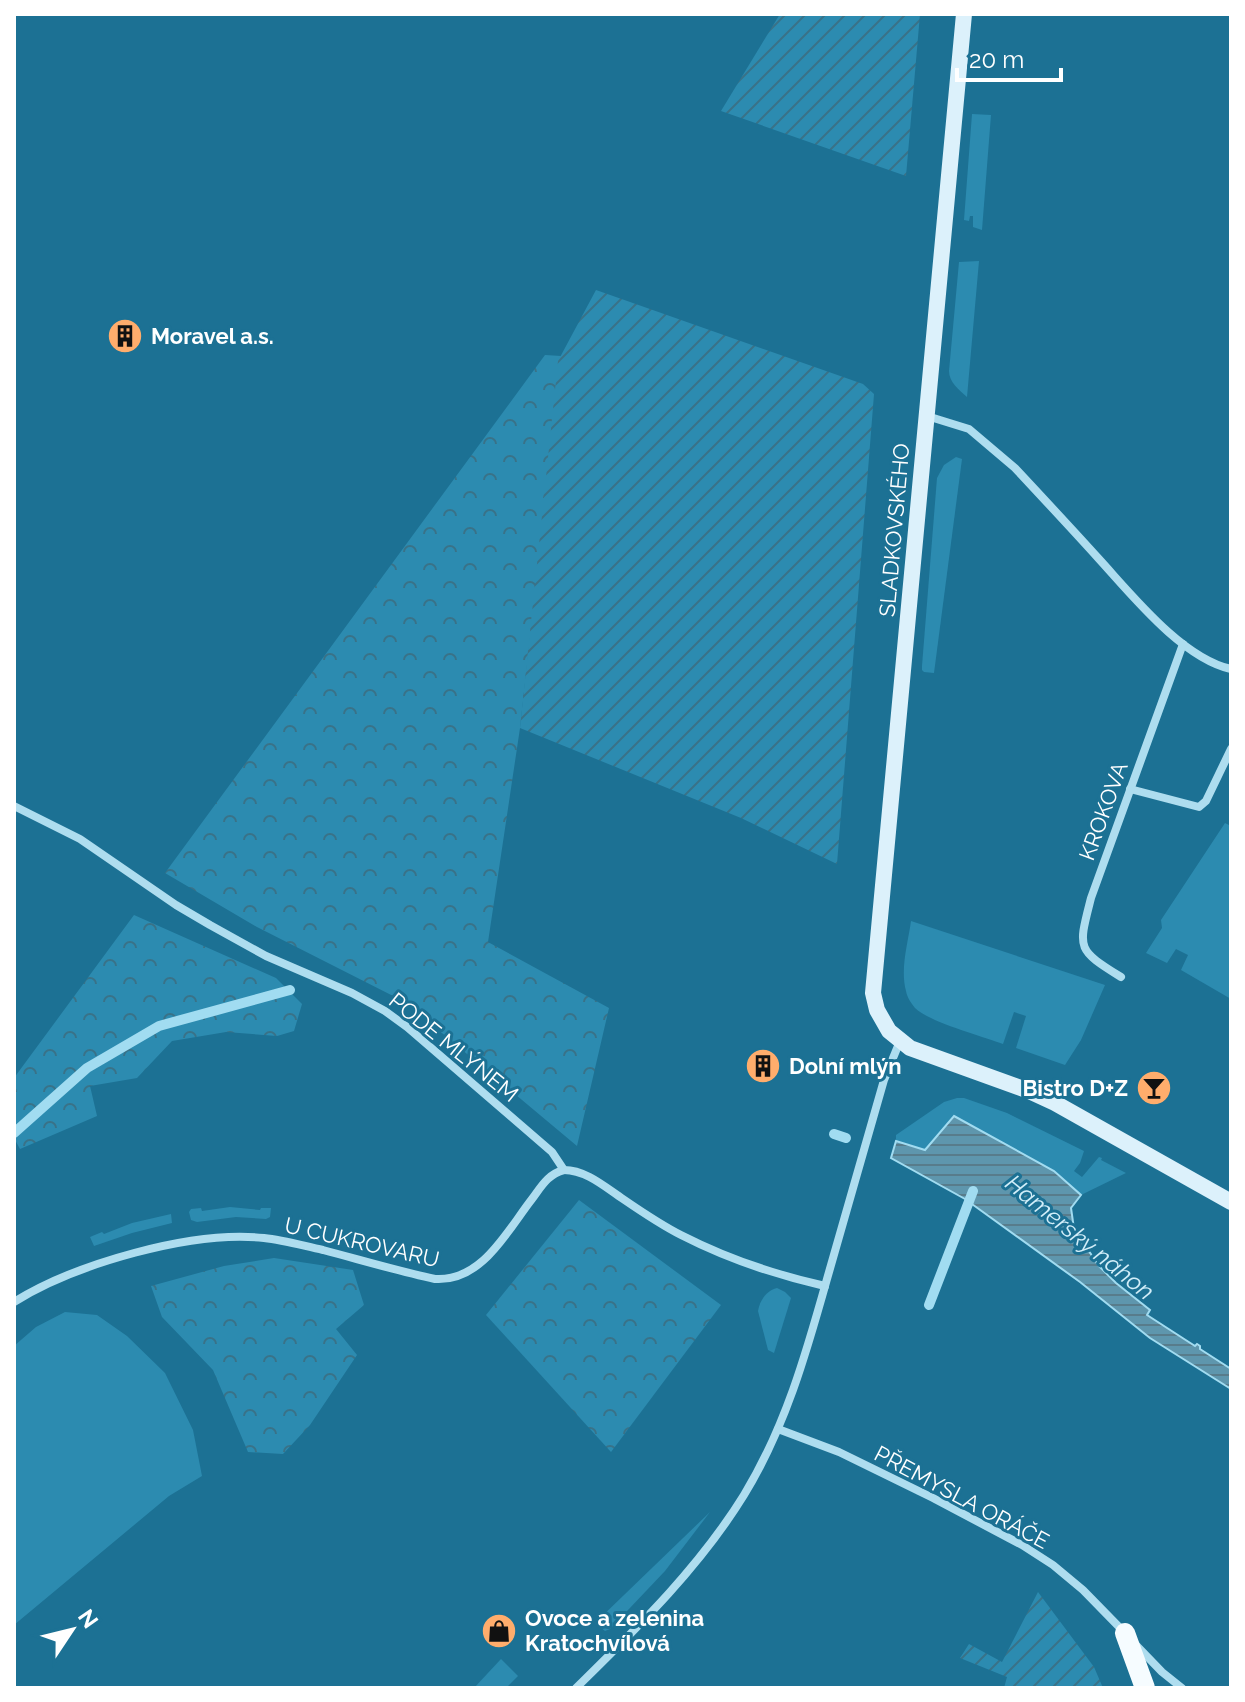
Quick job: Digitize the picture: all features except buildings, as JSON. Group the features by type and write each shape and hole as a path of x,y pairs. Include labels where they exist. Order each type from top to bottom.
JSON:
{"main road":[{"path":"1125,1633 1145,1688"}],"street":[{"name":"SLADKOVSKÉHO","path":"900,1041 883,1022 873,993 964,14"},
{"path":"927,416 969,429 999,452 1155,620 1183,644 1221,667 1231,669"},
{"name":"KROKOVA","path":"1121,977 1090,958 1083,943 1084,925 1183,644"},
{"path":"1130,789 1199,807 1206,801 1231,749"},
{"name":"PODE MLÝNEM","path":"14,806 80,839 176,905 266,956 352,993 385,1011 552,1152 564,1170 572,1170 598,1182 679,1234 724,1255 825,1286"},
{"path":"576,1688 668,1594 719,1531 758,1470 796,1385 884,1080 900,1041 910,1048 1055,1103 1231,1202"},
{"name":"U CUKROVARU","path":"14,1302 37,1288 107,1261 201,1239 234,1236 294,1243 435,1279 457,1278 480,1264 543,1184 556,1172 564,1170"},
{"name":"PŘEMYSLA ORÁČE","path":"778,1429 839,1452 1022,1545 1083,1590 1162,1672 1182,1688"}],"green space":[{"path":"780,14 920,14 906,176 721,111"},
{"path":"972,114 991,115 982,230 973,227 973,216 969,221 964,220"},
{"path":"979,261 967,397 953,382 949,371 959,262"},
{"path":"596,290 863,384 874,394 837,864 741,818 520,728 558,361"},
{"path":"545,355 561,356 520,728 488,942 609,1008 577,1146 405,1002 257,927 165,873"},
{"path":"956,457 962,459 934,673 924,672 937,478 944,465"},
{"path":"1225,823 1231,826 1231,999 1181,970 1188,955 1176,949 1167,963 1146,953 1162,928 1161,920"},
{"path":"134,915 276,978 302,1004 294,1031 277,1036 226,1032 172,1041 137,1078 90,1086 97,1116 20,1149 14,1138 14,1078"},
{"path":"911,921 1105,985 1081,1040 1065,1065 1016,1048 1026,1016 1014,1012 1003,1044 943,1023 915,1008 904,983"},
{"path":"957,1098 1007,1113 1084,1151 1074,1171 1082,1177 1099,1157 1126,1173 1081,1195 1053,1171 925,1150 896,1141 896,1135 944,1102"},
{"path":"579,1200 721,1305 611,1452 486,1315"},
{"path":"230,1207 271,1208 270,1217 197,1222 191,1220 189,1212 191,1209 201,1208 202,1211"},
{"path":"171,1214 172,1223 94,1246 90,1237 132,1223"},
{"path":"274,1258 353,1270 364,1305 336,1329 357,1355 310,1425 283,1454 248,1452 213,1370 162,1317 151,1286 224,1266"},
{"path":"777,1288 791,1298 774,1353 768,1350 758,1311 764,1296"},
{"path":"65,1312 97,1315 127,1336 165,1373 193,1430 202,1476 169,1496 14,1625 14,1346 36,1327"},
{"path":"710,1512 665,1571 610,1629 605,1631 595,1623"},
{"path":"1038,1592 1094,1667 1103,1688 1004,1688 1007,1677 960,1658 969,1644 1002,1662"},
{"path":"501,1659 518,1676 506,1688 474,1688"}],"shaded area":[{"path":"954,1116 1054,1171 1081,1195 1071,1208 1074,1229 1099,1266 1150,1310 1147,1315 1195,1346 1197,1344 1231,1369 1231,1389 1150,1338 1080,1282 965,1199 891,1158 896,1141 925,1150"}],"waterway":[{"name":"Hamerský náhon","path":"14,1133 87,1068 159,1026 290,990"},
{"name":"Hamerský náhon","path":"834,1134 846,1138"},
{"path":"929,1305 973,1191"}],"place":[{"name":"Moravel a.s.","path":"125,336"},
{"name":"Dolní mlýn","path":"763,1066"},
{"name":"Bistro D+Z","path":"1154,1088"},
{"name":"Ovoce a zelenina Kratochvílová","path":"499,1631"}]}
